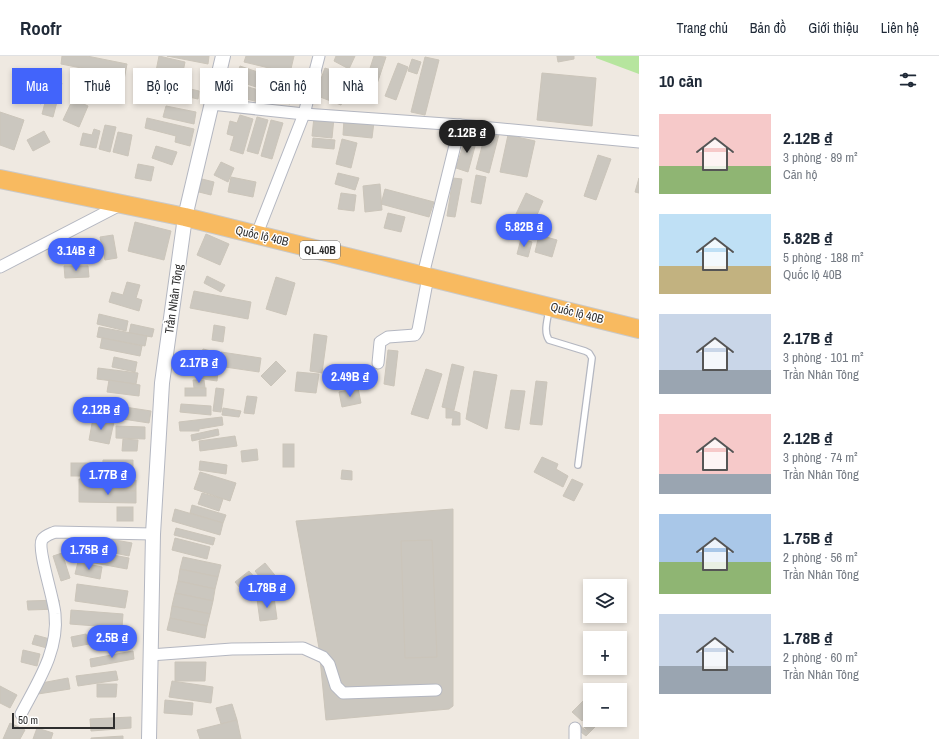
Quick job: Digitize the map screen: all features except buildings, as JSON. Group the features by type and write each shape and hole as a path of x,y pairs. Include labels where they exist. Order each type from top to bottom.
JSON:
{"highway":[{"name":"Quốc lộ 40B","path":"0,179 257,234 639,329"}],"street":[{"name":"Trần Nhân Tông","path":"220,68 223,56"},
{"path":"257,234 304,114 319,56"},
{"name":"Trần Nhân Tông","path":"149,739 153,534 162,383 185,218 211,104"},
{"path":"211,104 304,114 460,125 639,142"},
{"path":"378,363 380,342 384,339 415,335 418,330 426,276 460,125"},
{"path":"0,267 120,205"},
{"path":"21,714 47,664 54,642 55,616 41,550 43,539 47,535 56,532 153,534"},
{"path":"150,655 232,649 303,648 323,657 329,664 336,686 343,693 436,690"}],"lane":[{"path":"550,307 546,330 546,336 549,340 585,351 589,353 592,358 578,465"}],"green space":[{"path":"596,56 639,56 639,74 596,58"}]}
